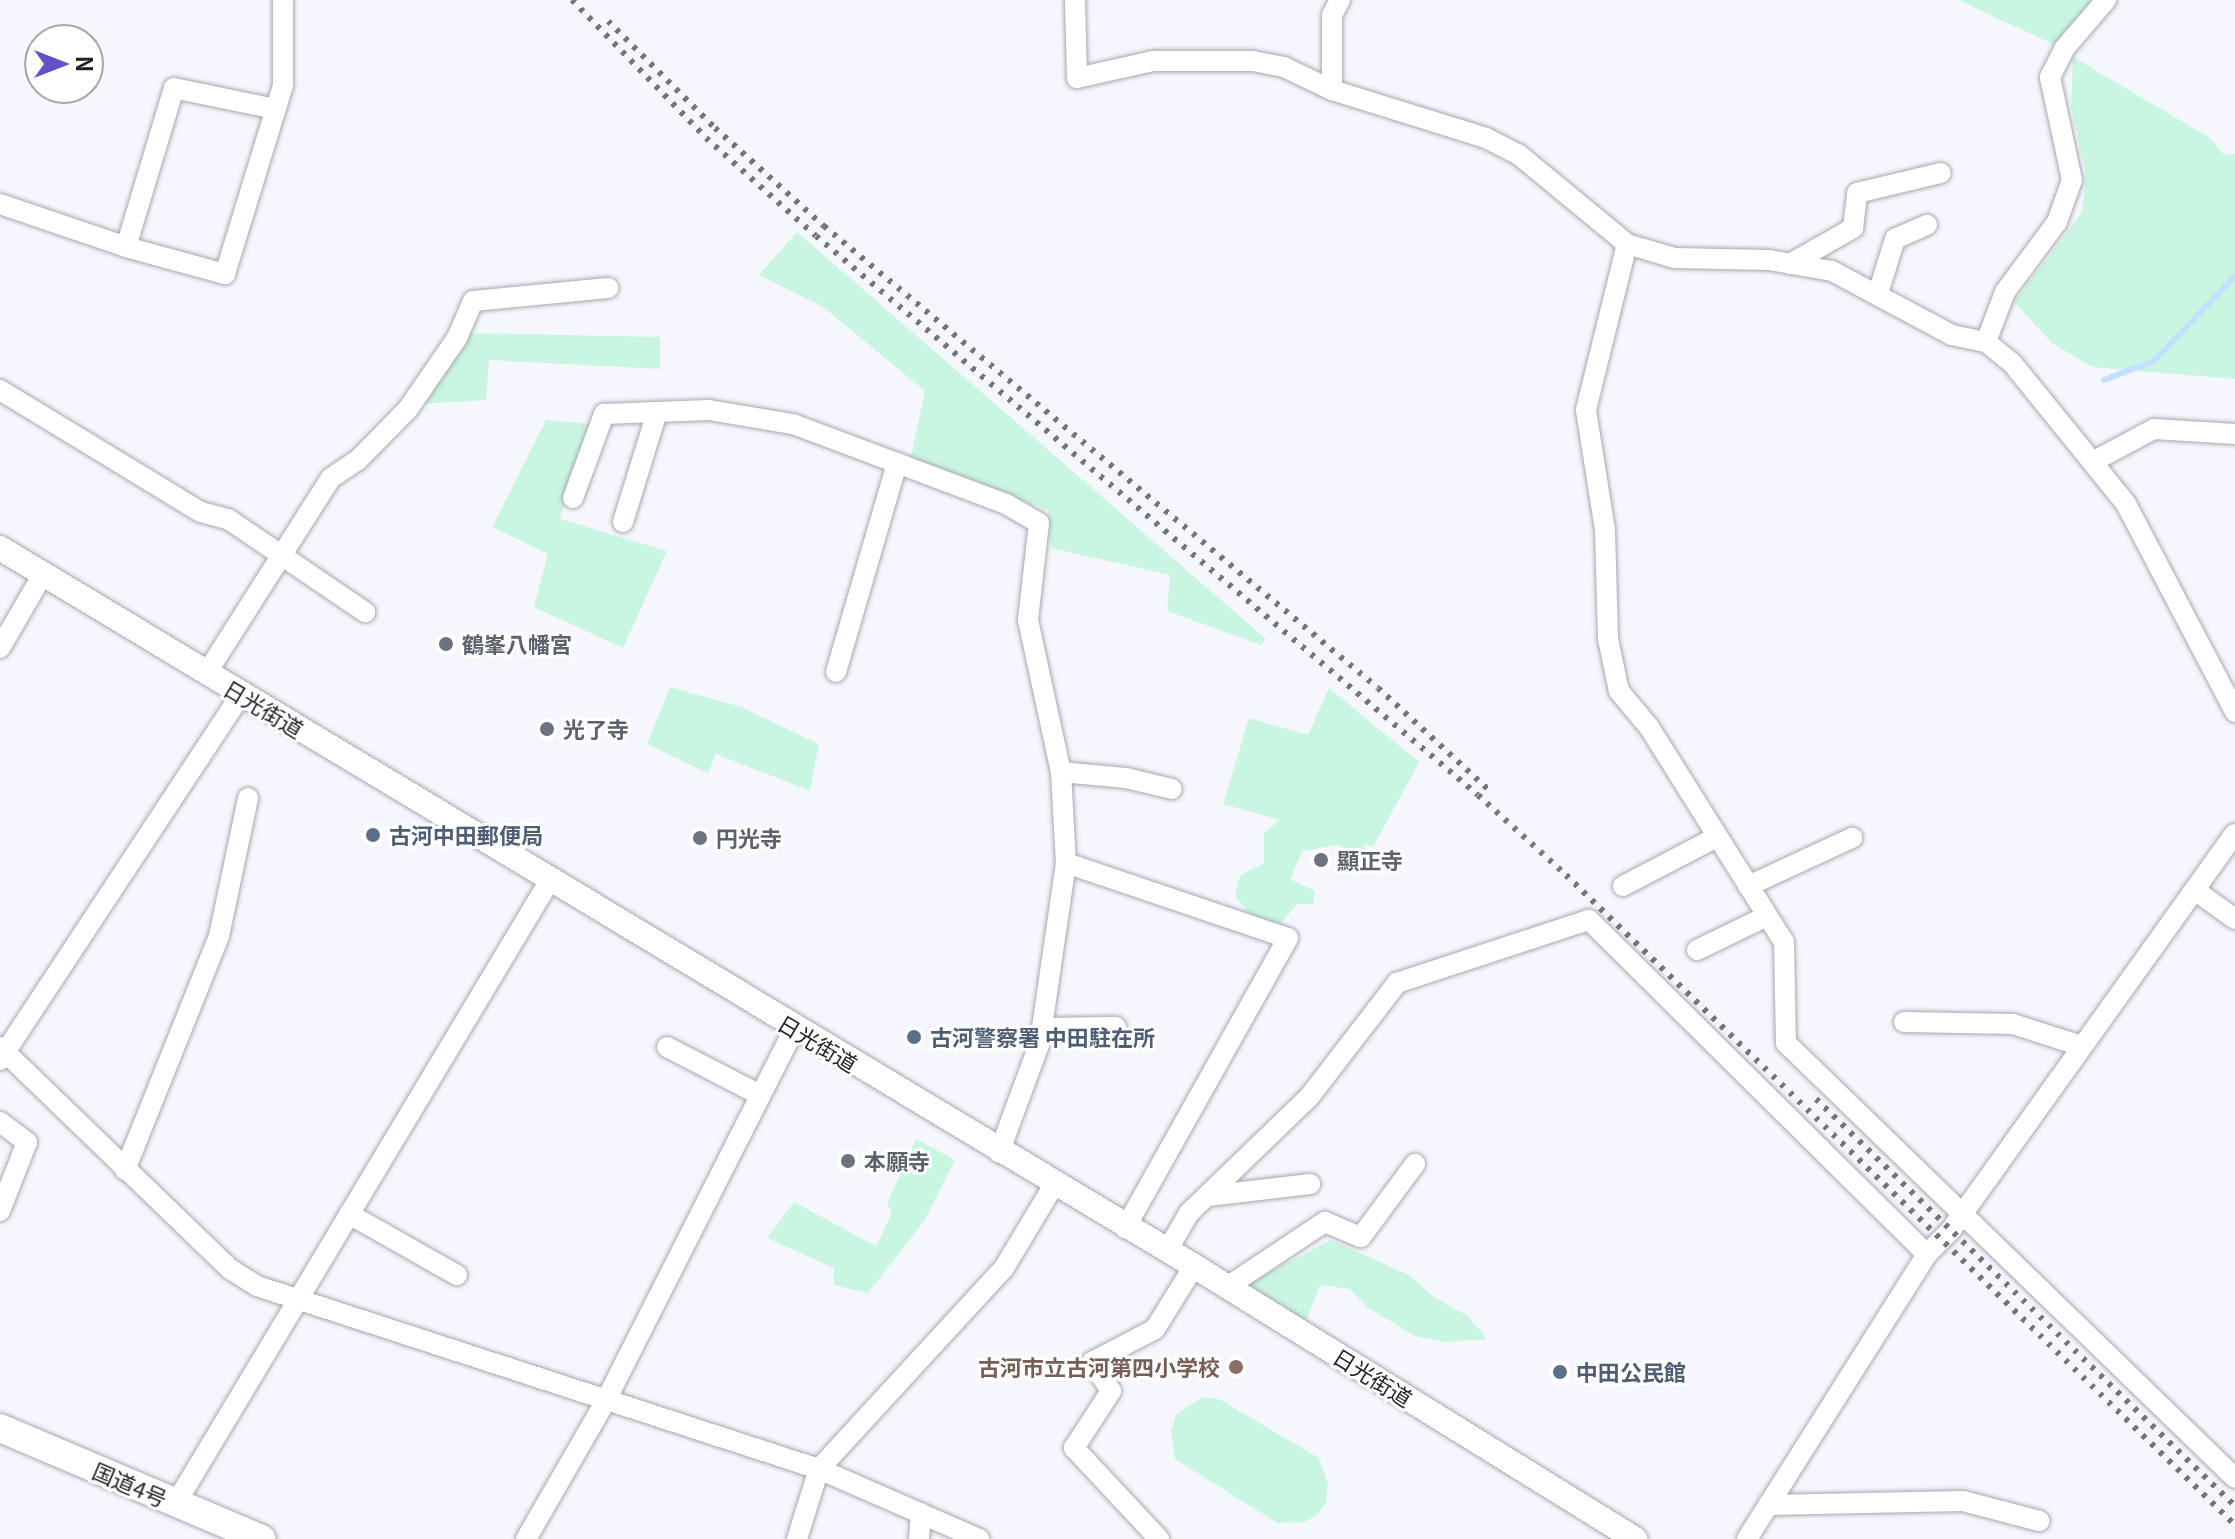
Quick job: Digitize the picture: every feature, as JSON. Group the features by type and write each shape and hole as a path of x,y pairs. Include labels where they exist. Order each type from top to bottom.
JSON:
{"highway":[{"name":"国道4号","path":"0,1428 261,1539"}],"main road":[{"name":"日光街道","path":"0,548 999,1153 1194,1266 1635,1539"}],"street":[{"path":"0,204 126,247 225,274 283,85 283,0"},
{"path":"1075,0 1077,78 1153,61 1253,61 1284,67 1332,90 1486,138 1518,154 1627,244 1675,258 1790,264 1832,271 1952,335 1986,342 2012,363 2094,461 2156,552 2217,685 2235,712"},
{"path":"1332,90 1332,15 1340,0"},
{"path":"1986,342 2005,292 2057,222 2072,180 2050,77 2064,49 2106,0"},
{"path":"126,247 174,88 275,109"},
{"path":"1790,264 1853,228 1857,193 1941,173"},
{"path":"1878,293 1895,239 1927,225"},
{"path":"1627,244 1586,410 1605,530 1608,639 1619,691 1649,727 1715,838 1767,916 1786,955 1786,1043 2235,1478"},
{"path":"206,674 331,478 384,436 421,391 457,338 473,301 608,288"},
{"path":"0,390 201,512 228,519 283,554 288,564 365,612"},
{"path":"623,522 657,412"},
{"path":"573,498 604,414 759,415 1006,504 1039,523 1028,620 1061,772 1066,863 1042,1028 999,1153"},
{"path":"2094,461 2154,429 2235,434"},
{"path":"836,672 897,463"},
{"path":"0,648 43,574"},
{"path":"241,694 2,1053 230,1269 257,1286 605,1402 819,1469 979,1539"},
{"path":"1061,772 1126,778 1172,789"},
{"path":"125,1170 219,936 248,798"},
{"path":"1747,1539 1927,1254 1962,1214 2234,836"},
{"path":"1623,886 1715,838"},
{"path":"1748,886 1852,838"},
{"path":"1066,863 1288,938 1125,1228"},
{"path":"176,1503 550,880"},
{"path":"2196,891 2235,919"},
{"path":"1697,950 1767,916"},
{"path":"1167,1251 1189,1213 1310,1096 1397,983 1589,920 1927,1254"},
{"path":"1904,1022 2013,1024 2081,1046"},
{"path":"1042,1028 1116,1027"},
{"path":"526,1539 605,1402 794,1029"},
{"path":"667,1047 760,1095"},
{"path":"0,1122 27,1142 0,1211"},
{"path":"1227,1287 1325,1222 1361,1237 1415,1164"},
{"path":"797,1539 819,1469 1004,1268 1055,1183"},
{"path":"1208,1196 1310,1184"},
{"path":"349,1214 457,1275"},
{"path":"1159,1539 1074,1448 1111,1391 1092,1362 1155,1329 1194,1266"},
{"path":"1768,1505 1963,1501 2039,1521"},
{"path":"919,1539 921,1513"}],"green space":[{"path":"1958,0 2104,0 2064,49"},
{"path":"2073,57 2210,138 2224,155 2235,154 2235,379 2092,367 2051,342 2014,302 2082,212 2086,174 2071,107"},
{"path":"797,232 1266,639 1261,645 1167,611 1170,575 1051,548 1048,510 910,461 925,391 822,306 759,275"},
{"path":"469,333 660,337 660,369 489,360 486,400 421,404"},
{"path":"546,420 589,424 560,519 667,551 623,648 534,607 548,554 492,527"},
{"path":"670,687 741,707 819,744 810,791 716,754 708,773 647,744"},
{"path":"1329,688 1419,762 1373,847 1364,845 1368,857 1337,845 1303,851 1290,879 1315,891 1313,904 1297,904 1278,927 1249,915 1235,895 1240,875 1264,863 1264,833 1280,820 1223,804 1249,718 1308,735"},
{"path":"916,1139 955,1160 925,1220 868,1293 834,1285 834,1268 767,1238 794,1202 876,1246 892,1213 887,1204"},
{"path":"1331,1240 1409,1275 1435,1298 1468,1316 1487,1339 1443,1342 1415,1336 1367,1307 1350,1289 1320,1285 1306,1321 1247,1284"},
{"path":"1202,1397 1219,1399 1319,1458 1328,1485 1326,1503 1319,1513 1305,1522 1277,1523 1175,1459 1171,1433 1176,1415"}],"waterway":[{"path":"2104,380 2154,361 2235,276"}],"railway":[{"path":"572,0 706,138 816,236 1478,795 1566,875 2235,1525"},
{"path":"608,21 715,128 824,226 1378,688 1488,789"},
{"path":"1816,1099 2235,1506"}],"place":[{"name":"鶴峯八幡宮","path":"446,644"},
{"name":"光了寺","path":"547,729"},
{"name":"古河中田郵便局","path":"373,835"},
{"name":"円光寺","path":"700,838"},
{"name":"顯正寺","path":"1321,860"},
{"name":"古河警察署 中田駐在所","path":"914,1037"},
{"name":"本願寺","path":"848,1161"},
{"name":"古河市立古河第四小学校","path":"1236,1367"},
{"name":"中田公民館","path":"1560,1372"}]}
